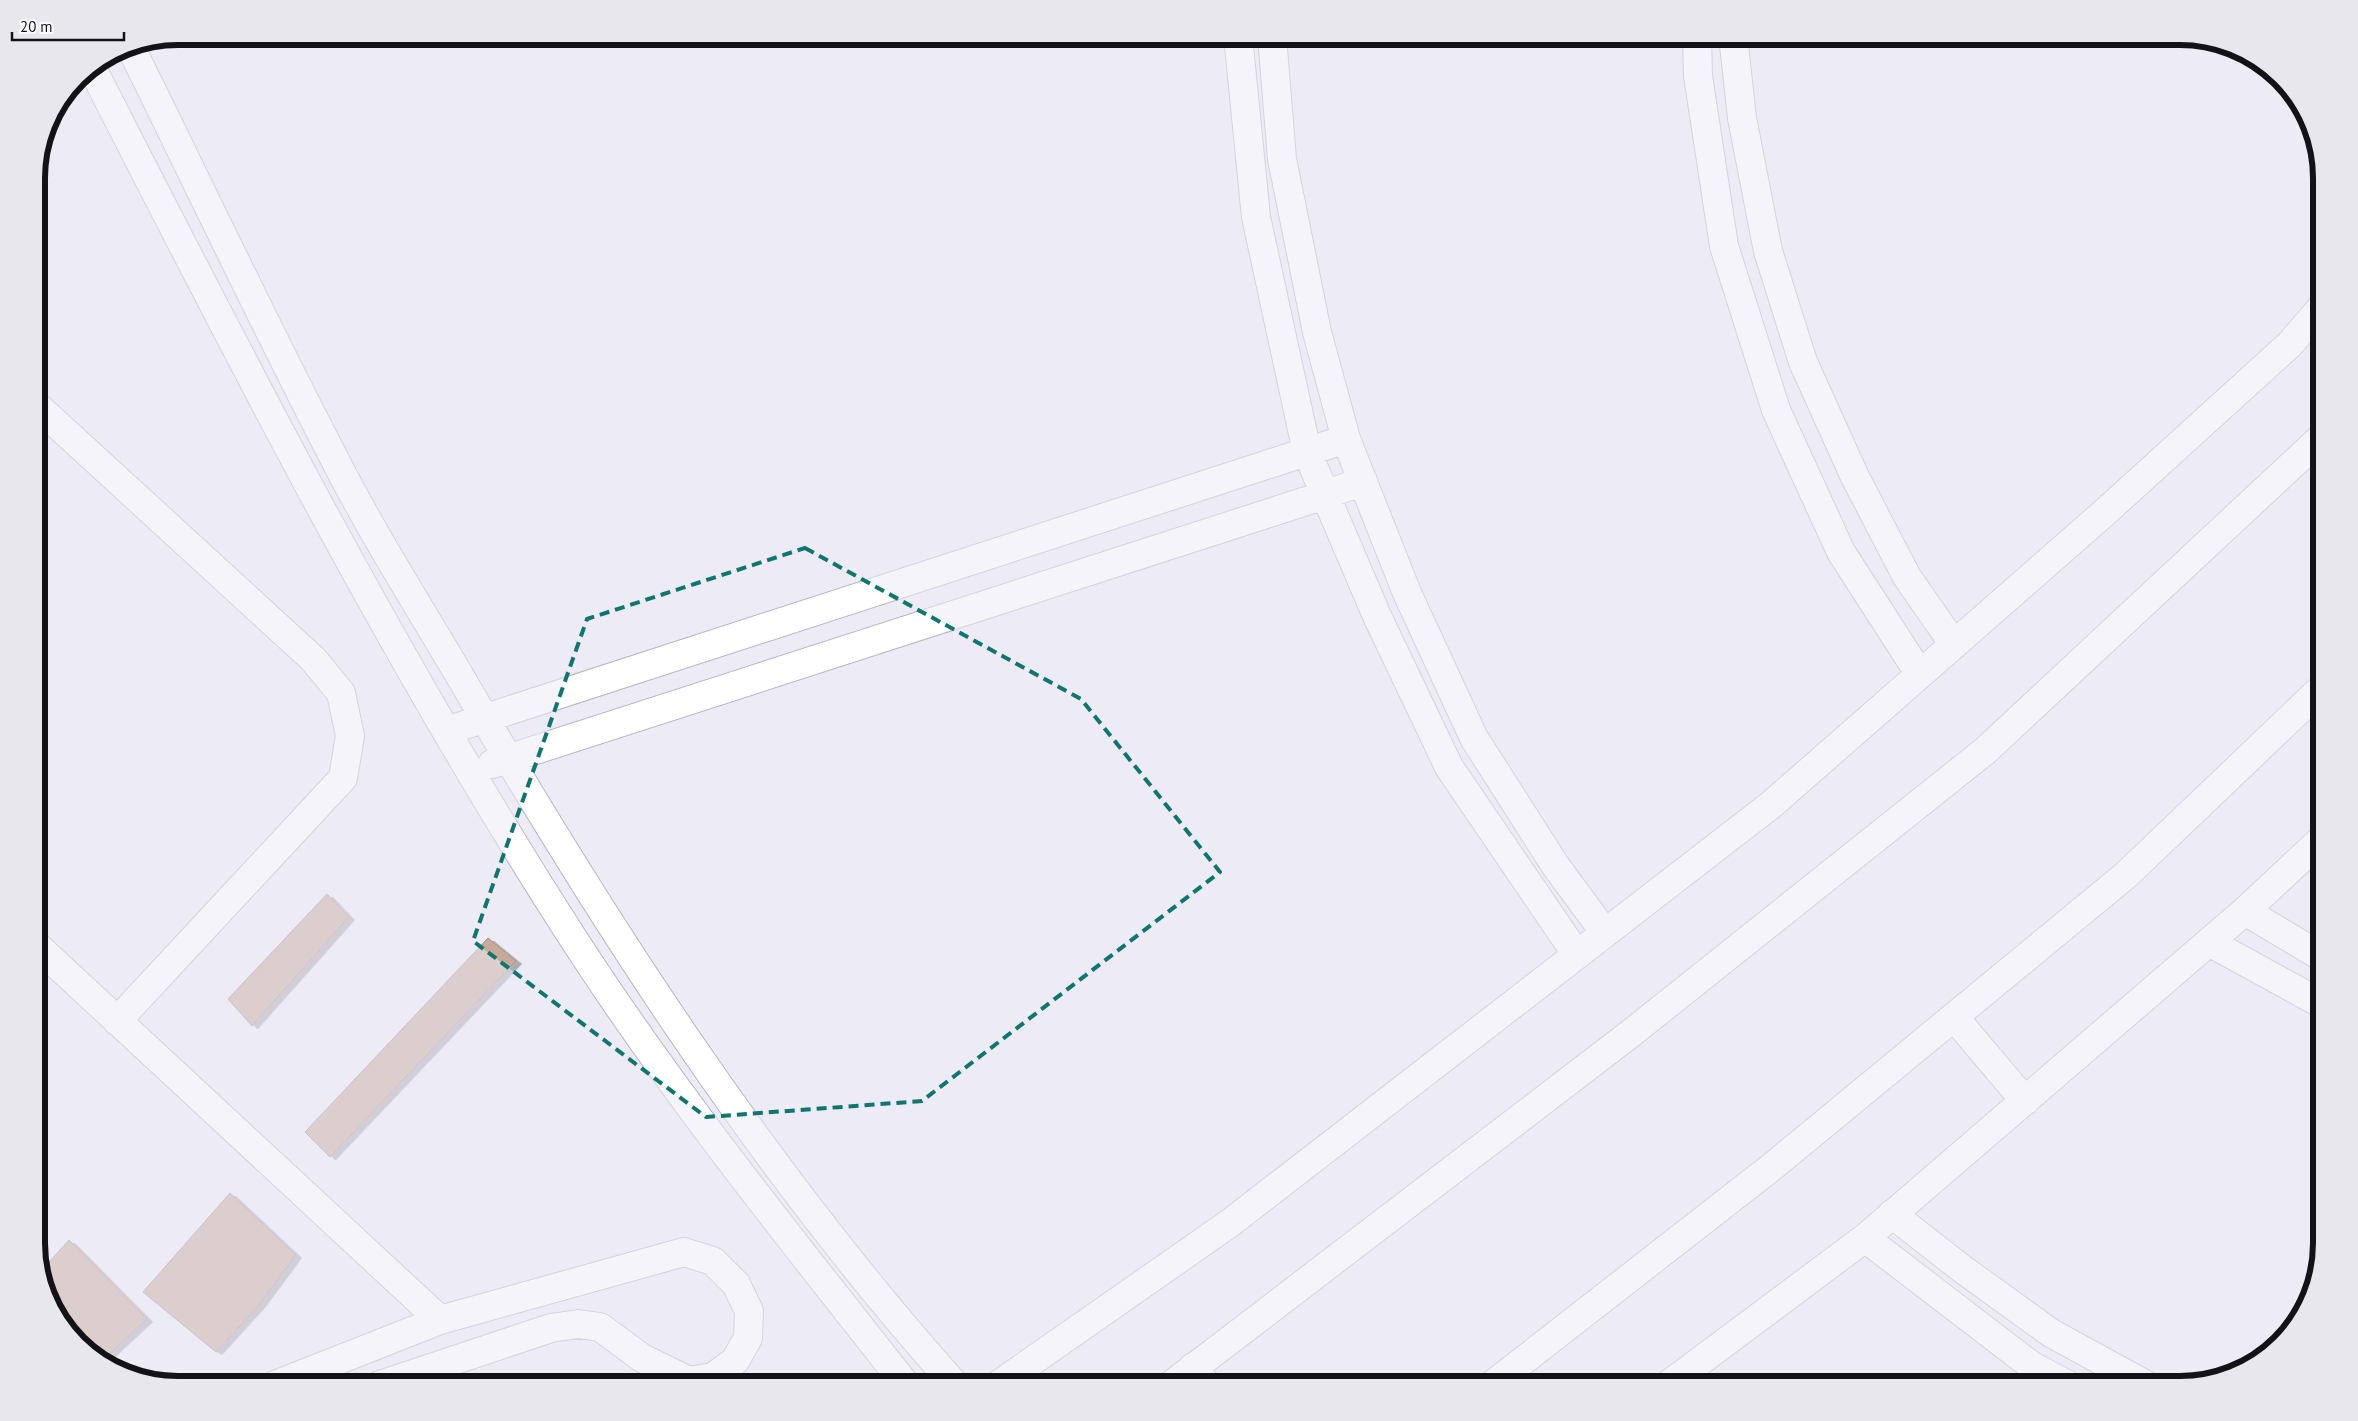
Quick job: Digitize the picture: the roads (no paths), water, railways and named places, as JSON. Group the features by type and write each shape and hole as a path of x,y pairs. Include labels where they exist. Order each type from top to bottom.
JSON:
{"street":[{"path":"1239,45 1256,217 1307,452 1377,616 1449,767 1577,955"},
{"path":"1273,45 1282,160 1317,332 1346,439 1407,593 1474,738 1555,865 1605,933"},
{"path":"1696,45 1698,76 1724,246 1776,410 1841,552 1919,673"},
{"path":"1734,45 1742,118 1768,251 1803,362 1855,477 1907,577 1953,643"},
{"path":"134,53 335,461 564,852 632,960 768,1154 902,1325 947,1376"},
{"path":"95,74 254,385 446,731 572,936 688,1105 899,1376"},
{"path":"1011,1376 1230,1223 1772,804 1953,643 2104,513 2276,358 2313,318"},
{"path":"45,414 313,659 341,693 350,736 343,778 117,1020"},
{"path":"446,731 1346,439"},
{"path":"1200,1376 1985,751 2313,445"},
{"path":"471,772 508,758 1325,495 1363,481"},
{"path":"1504,1376 1773,1166 2126,875 2313,697"},
{"path":"1680,1376 1865,1238 2209,942 2313,847"},
{"path":"2244,911 2313,951"},
{"path":"2209,942 2313,999"},
{"path":"45,954 440,1320"},
{"path":"1954,1017 2025,1101"},
{"path":"1892,1214 1961,1268 2052,1333 2130,1376"},
{"path":"1865,1238 2032,1366 2051,1376"},
{"path":"298,1376 440,1320 684,1252 713,1261 736,1284 749,1310 748,1338 735,1361 714,1376"},
{"path":"407,1376 551,1328 578,1324 600,1326 642,1358 678,1376"}]}
